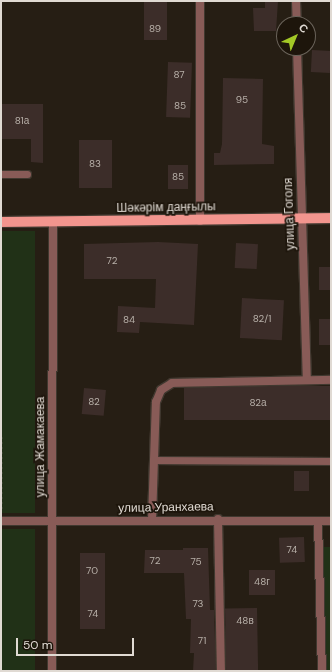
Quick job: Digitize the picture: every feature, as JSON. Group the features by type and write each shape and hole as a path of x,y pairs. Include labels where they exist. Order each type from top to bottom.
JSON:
{"main road":[{"name":"Шәкәрім даңғылы","path":"1,222 200,221 331,218"}],"street":[{"path":"200,1 200,221"},
{"path":"296,1 297,16"},
{"name":"улица Гоголя","path":"297,56 307,380"},
{"name":"улица Жамакаева","path":"52,671 53,222"},
{"path":"152,520 156,402 161,390 172,383 331,380"},
{"path":"218,519 221,671"},
{"name":"улица Уранхаева","path":"1,521 218,519 331,521"},
{"path":"318,521 322,671"}],"lane":[{"path":"1,174 27,174"},
{"path":"153,460 331,461"}],"path":[{"path":"1,437 1,515"}],"green space":[{"path":"1,231 35,231 35,513 1,513"},
{"path":"1,529 35,529 35,671 1,671"},
{"path":"321,547 331,547 331,671 325,671"}],"building":[{"path":"144,1 167,1 167,40 144,40"},
{"path":"265,1 278,1 276,31 254,31 253,8 265,8"},
{"path":"316,50 331,51 330,73 311,72 312,56 316,56"},
{"path":"168,62 192,63 190,118 166,117"},
{"path":"223,78 263,79 262,144 274,146 274,164 214,165 214,153 220,153 222,144"},
{"path":"1,104 43,104 43,163 31,162 31,139 1,139"},
{"path":"79,140 112,140 112,188 79,188"},
{"path":"168,165 188,165 188,189 168,189"},
{"path":"158,242 198,244 194,325 140,322 139,333 117,332 118,306 155,308 156,279 84,279 84,244"},
{"path":"236,243 258,244 257,269 235,268"},
{"path":"319,267 331,267 331,290 319,290"},
{"path":"242,298 284,300 282,340 240,338"},
{"path":"319,319 331,319 331,345 319,345"},
{"path":"184,386 331,386 331,420 184,420"},
{"path":"84,388 106,390 104,416 82,414"},
{"path":"294,471 309,471 309,491 294,491"},
{"path":"304,537 305,562 280,563 279,538"},
{"path":"183,548 208,548 210,610 214,610 216,671 193,671 194,653 190,653 191,619 186,619 184,573 144,573 145,550 183,550"},
{"path":"80,553 105,553 105,629 80,629"},
{"path":"249,570 275,570 275,595 249,595"},
{"path":"257,608 258,671 226,671 225,609"}]}
